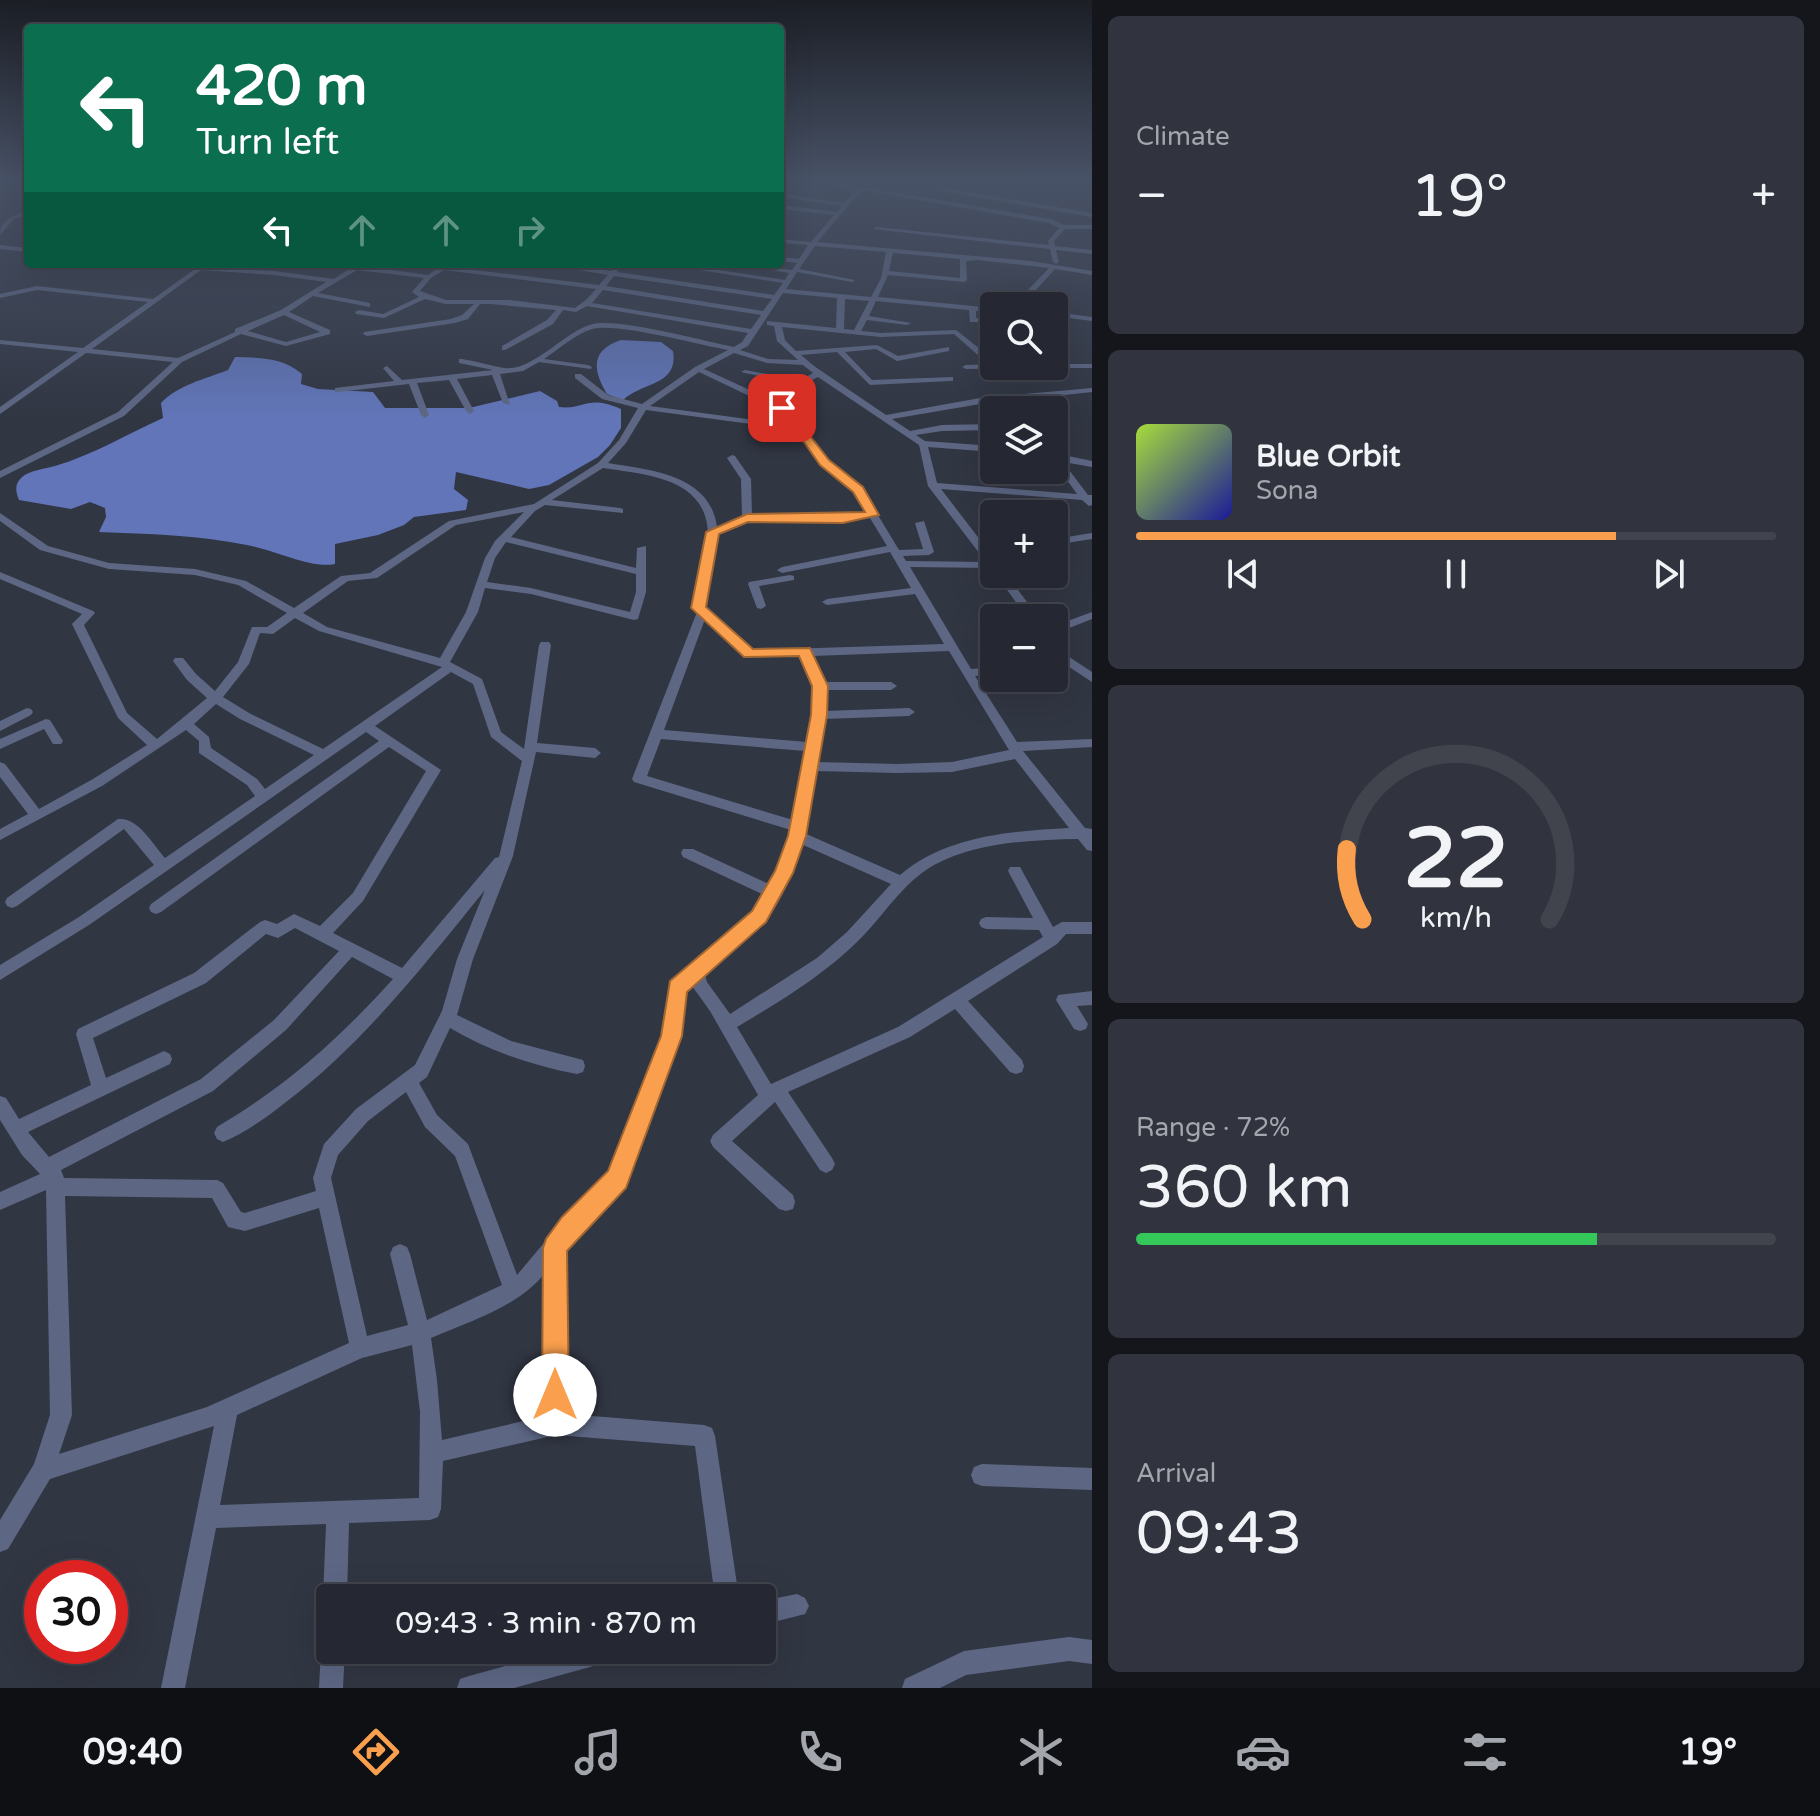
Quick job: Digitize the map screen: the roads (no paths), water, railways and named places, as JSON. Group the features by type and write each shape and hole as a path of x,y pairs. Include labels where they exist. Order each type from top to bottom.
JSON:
{"street":[{"path":"0,973 264,797 447,665 472,612 490,558 504,538 540,504 601,465 623,441 643,407 698,369 745,344 801,261 788,260"},
{"path":"857,332 866,318 888,260"},
{"path":"885,273 964,280 963,260"},
{"path":"973,260 1054,266"},
{"path":"990,260 1054,266"},
{"path":"994,260 1092,270"},
{"path":"1030,292 1054,266 1053,260"},
{"path":"182,268 274,273 332,281"},
{"path":"274,273 282,268"},
{"path":"0,475 121,414 179,360 284,312 355,268"},
{"path":"371,268 429,277"},
{"path":"443,268 415,290 424,297 453,305 499,301 576,310 586,304 616,268"},
{"path":"459,268 599,288 764,318 778,325 881,335 956,332 980,352"},
{"path":"491,273 495,268"},
{"path":"575,268 781,294 980,309"},
{"path":"652,278 661,268"},
{"path":"692,268 788,282"},
{"path":"771,268 852,280"},
{"path":"0,411 198,270"},
{"path":"920,277 924,293 921,304"},
{"path":"0,296 37,288 155,301"},
{"path":"313,294 367,305"},
{"path":"359,312 384,316 424,297"},
{"path":"840,329 841,298"},
{"path":"586,304 754,332"},
{"path":"367,334 452,321 465,317 477,305"},
{"path":"505,348 550,322 561,308"},
{"path":"972,308 973,320 980,321"},
{"path":"237,331 286,344 327,332 284,312"},
{"path":"1068,313 1092,319"},
{"path":"866,318 907,323"},
{"path":"338,390 512,371 542,361 567,340 597,325 734,350 767,361 805,363"},
{"path":"778,325 781,341 805,363 923,444 980,446"},
{"path":"0,342 179,360"},
{"path":"0,356 19,344"},
{"path":"795,353 877,347 897,359 946,349"},
{"path":"840,351 870,383 950,379 939,370"},
{"path":"462,361 512,371"},
{"path":"542,361 588,367"},
{"path":"1068,366 1092,366"},
{"path":"966,367 980,367"},
{"path":"387,368 401,384"},
{"path":"698,369 782,408 824,462 858,489 1016,750 1089,837"},
{"path":"745,372 802,383 819,373"},
{"path":"496,374 507,403"},
{"path":"578,376 601,395 643,407 762,424"},
{"path":"453,379 470,411"},
{"path":"413,383 425,415"},
{"path":"1029,396 1092,390"},
{"path":"887,417 980,402"},
{"path":"909,434 980,426"},
{"path":"923,444 933,486 980,545"},
{"path":"732,458 746,479 747,518"},
{"path":"1068,460 1092,464"},
{"path":"601,465 672,478 695,490 708,503 712,532 699,608 750,654 952,647"},
{"path":"1068,475 1090,501"},
{"path":"933,486 1090,501"},
{"path":"0,835 37,816 186,724 243,663 256,629 269,631 345,578 373,576 453,523 540,504 620,511"},
{"path":"712,532 747,518 843,519 873,515"},
{"path":"0,516 44,548 109,566 209,574 242,583 323,629 447,665 478,682 488,705 490,727 502,742 528,752 595,753"},
{"path":"761,606 753,584 790,578 782,570 893,551 929,552 920,523"},
{"path":"1068,540 1092,536"},
{"path":"504,538 641,572"},
{"path":"481,584 531,591 630,618 639,604 642,548"},
{"path":"901,564 980,561"},
{"path":"0,575 89,613 78,624 105,683 122,715 155,745"},
{"path":"827,602 917,590"},
{"path":"702,612 639,779 798,832 901,882"},
{"path":"1068,624 1092,615"},
{"path":"360,1348 322,1178 330,1150 362,1115 421,1071 447,1018 465,959 506,856 527,769 545,645"},
{"path":"43,1470 228,1408 360,1348 422,1332 527,1280 571,1226 617,1179 671,1036 678,988 745,932 774,893 798,832 819,715 820,686 804,651"},
{"path":"179,661 189,677 213,698 324,755"},
{"path":"1068,662 1092,678"},
{"path":"1068,665 1072,665"},
{"path":"967,673 980,672"},
{"path":"820,686 891,686"},
{"path":"0,727 27,712"},
{"path":"819,715 909,712"},
{"path":"0,744 46,723 57,741"},
{"path":"186,724 205,740 204,750 252,782 264,797"},
{"path":"322,935 358,897 433,773 366,726"},
{"path":"657,734 811,747"},
{"path":"156,908 389,740"},
{"path":"808,766 913,770 953,767 1016,750 1092,743"},
{"path":"1,769 37,816"},
{"path":"12,902 123,823 129,825 163,866"},
{"path":"726,1025 821,964 853,937 901,882 940,855 977,844 1089,837"},
{"path":"688,853 774,893"},
{"path":"223,1133 274,1105 375,1011 506,856"},
{"path":"1015,871 1048,932"},
{"path":"101,1089 84,1034 200,978 265,926 278,932 294,920 404,977"},
{"path":"986,923 1048,932"},
{"path":"786,1202 719,1141 772,1093 904,1032 1048,932 1062,928 1092,928"},
{"path":"0,1201 52,1177 207,1085 280,1025 349,950"},
{"path":"696,972 700,985 772,1093 826,1164"},
{"path":"955,998 1016,1066"},
{"path":"1080,1024 1064,1000 1092,998"},
{"path":"447,1018 498,1043 548,1061 577,1066"},
{"path":"16,1129 164,1059"},
{"path":"409,1081 431,1121 462,1150 513,1289"},
{"path":"0,1541 43,1470 61,1415 52,1177 28,1149 1,1108"},
{"path":"52,1177 217,1189 235,1220 245,1222 326,1197"},
{"path":"555,1248 556,1424"},
{"path":"207,1517 430,1509 431,1453 422,1332 400,1254"},
{"path":"173,1688 228,1408"},
{"path":"431,1453 556,1424 704,1436 725,1584"},
{"path":"982,1475 1092,1479"},
{"path":"335,1584 338,1513"},
{"path":"776,1610 797,1606"},
{"path":"914,1688 964,1663 1069,1649 1091,1654"},
{"path":"331,1688 332,1664"},
{"path":"469,1688 557,1664"}],"water":[{"path":"621,340 661,342 673,351 673,362 665,377 623,400 607,394 597,369 599,355"},
{"path":"235,357 287,364 302,374 301,384 318,389 373,392 385,408 469,408 540,391 557,401 559,407 601,403 621,409 621,428 598,457 549,485 529,489 456,472 454,489 468,500 466,510 414,517 404,525 378,535 335,544 335,564 315,564 258,547 210,539 99,532 106,517 105,508 90,502 71,509 19,500 16,486 24,475 83,456 163,418 161,403 168,397 192,383 228,370"}]}
